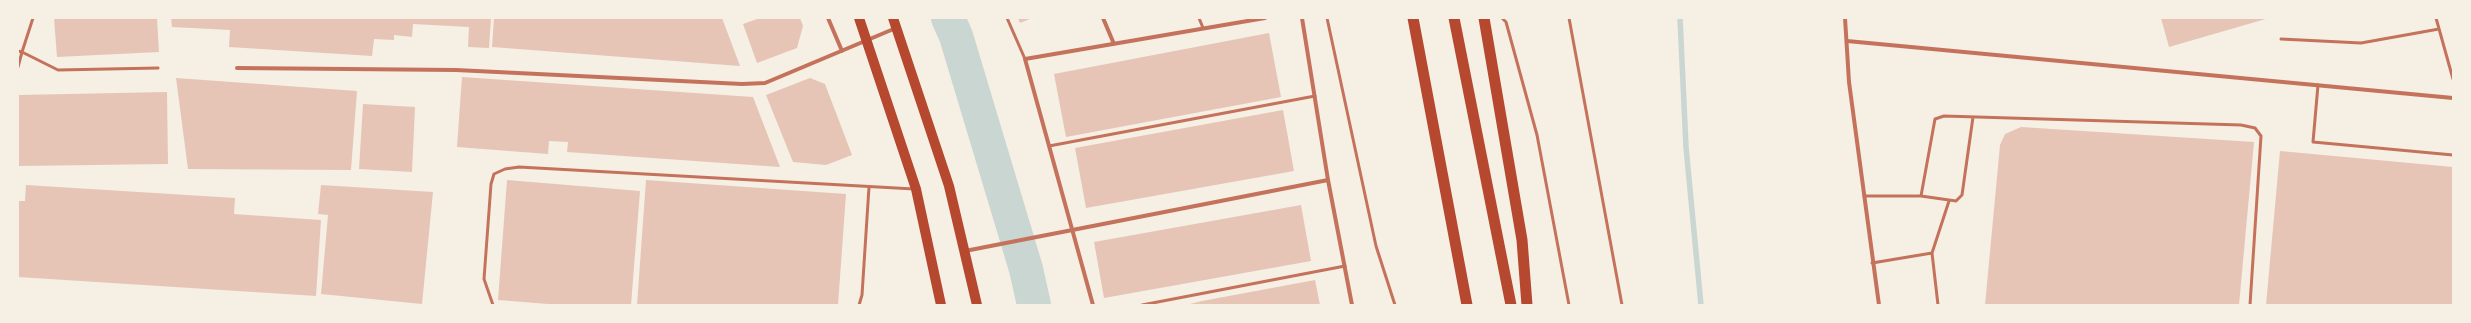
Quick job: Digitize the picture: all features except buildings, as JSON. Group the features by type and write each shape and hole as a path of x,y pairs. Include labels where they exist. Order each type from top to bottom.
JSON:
{"highway":[{"path":"1413,18 1467,305"},
{"path":"1454,18 1510,305"},
{"path":"1484,18 1522,240 1527,305"}],"main road":[{"path":"859,18 916,189 941,305"},
{"path":"893,18 949,186 977,305"}],"street":[{"path":"828,18 842,51"},
{"path":"1103,18 1114,44"},
{"path":"1093,305 1025,59 1265,18"},
{"path":"1302,18 1328,180 1352,305"},
{"path":"1845,18 1849,82 1872,263 1879,305"},
{"path":"236,68 456,70 742,84 765,83 897,28"},
{"path":"1847,41 2453,98"},
{"path":"965,251 1328,180"}],"lane":[{"path":"18,67 20,51 33,18"},
{"path":"1006,18 1025,59"},
{"path":"1199,18 1203,28"},
{"path":"1327,18 1376,246 1395,305"},
{"path":"1502,18 1506,22 1537,135 1569,305"},
{"path":"1569,18 1622,305"},
{"path":"2436,18 2453,79"},
{"path":"2281,39 2361,43 2439,29"},
{"path":"20,51 58,70 158,68"},
{"path":"2448,59 2453,57"},
{"path":"2318,85 2313,142 2453,155"},
{"path":"1049,146 1315,96"},
{"path":"1921,196 1935,118 1944,116 2241,125 2255,128 2262,136 2250,305"},
{"path":"1864,196 1921,196 1956,202 1962,195 1973,117"},
{"path":"493,305 484,279 491,184 494,174 505,169 519,167 916,189"},
{"path":"859,305 862,295 869,187"},
{"path":"1938,305 1932,253 1949,201"},
{"path":"1872,263 1932,253"},
{"path":"1142,305 1345,266"}],"waterway":[{"path":"948,18 956,36 1026,269 1034,305"},
{"path":"1680,18 1686,147 1701,305"}]}
